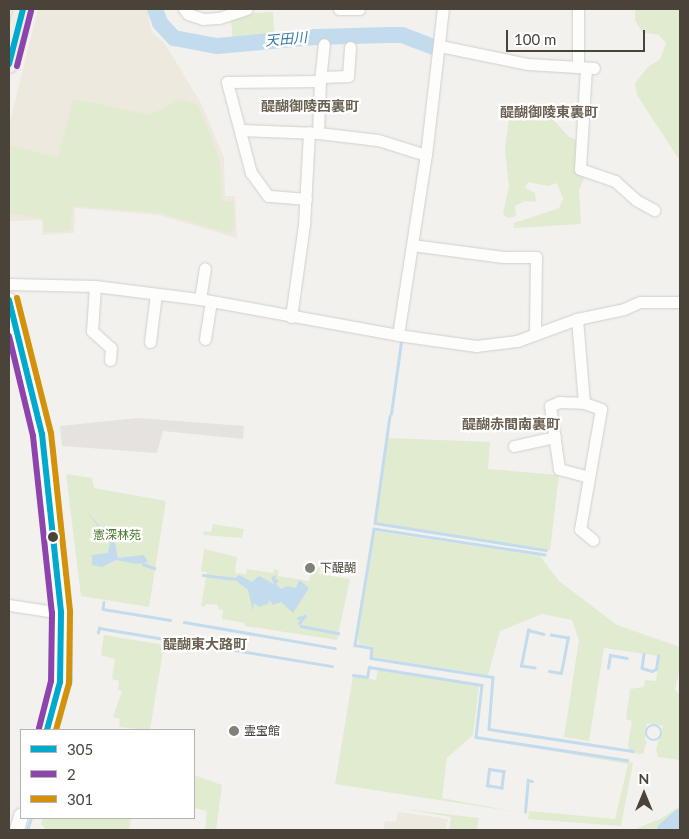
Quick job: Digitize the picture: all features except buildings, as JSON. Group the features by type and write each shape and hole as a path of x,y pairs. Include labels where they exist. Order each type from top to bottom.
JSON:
{"main road":[{"path":"9,64 23,9"}],"street":[{"path":"184,9 194,18 211,19 247,9"},
{"path":"339,9 359,9"},
{"path":"398,336 426,155 443,9"},
{"path":"578,9 586,67 580,169 615,181 636,200 654,210"},
{"path":"291,316 324,44"},
{"path":"440,46 528,64 586,67"},
{"path":"306,199 268,196 251,173 227,82 321,79 348,76 350,47"},
{"path":"240,130 313,133 378,140 426,155"},
{"path":"412,245 503,257 536,257 535,334"},
{"path":"205,268 205,339"},
{"path":"9,284 95,286 205,300 398,336 476,346 511,342 577,318 652,299 680,302"},
{"path":"95,286 92,331 110,348 110,360"},
{"path":"150,342 156,294"},
{"path":"9,300 42,434 61,613 60,682 47,729"},
{"path":"577,318 584,403"},
{"path":"589,477 559,470 550,406 559,402 584,403 601,409 580,530 593,540"},
{"path":"514,446 555,437"},
{"path":"9,605 61,613"}],"shaded area":[{"path":"38,9 147,9 152,32 165,44 201,103 224,158 225,196 235,196 237,238 158,215 75,208 74,233 42,235 42,220 9,221 9,125"},
{"path":"138,418 244,426 243,439 163,431 157,453 62,446 60,426"},
{"path":"398,812 448,819 446,830 383,830 385,821 396,822"}],"green space":[{"path":"635,9 680,9 680,161 637,95 635,83 647,68 660,59 666,43 659,35 642,32 635,20"},
{"path":"273,12 274,36 233,43 231,19 245,14"},
{"path":"73,99 150,115 181,99 198,105 220,160 222,201 233,201 234,229 229,233 160,213 73,206 70,231 45,232 43,219 9,213 9,145 58,158"},
{"path":"526,107 546,112 569,137 577,140 585,176 579,190 581,224 514,228 514,223 559,208 563,199 557,183 548,186 528,182 525,188 535,193 536,202 525,201 515,206 516,216 507,218 503,214 509,186 505,150 509,117 514,111"},
{"path":"388,438 490,442 488,469 559,475 550,550 375,523"},
{"name":"憲深林苑","path":"66,474 92,478 94,488 166,501 149,607 81,596"},
{"path":"213,524 244,529 242,538 203,535 204,531 211,532"},
{"path":"374,531 540,556 559,581 617,625 680,647 680,668 675,689 680,696 680,760 658,757 656,749 663,726 647,723 645,740 647,741 643,754 631,753 628,746 632,721 626,719 630,689 644,687 645,680 656,681 659,656 604,648 589,741 564,737 579,640 572,620 542,614 500,631 488,675 372,657 374,647 359,644 358,636"},
{"path":"204,549 237,557 235,573 246,574 247,569 273,573 274,569 279,570 278,576 309,581 312,567 320,568 319,574 350,579 337,640 245,626 245,623 222,619 223,610 218,609 218,605 206,604 205,607 201,606 207,572 201,571"},
{"path":"104,635 164,645 150,729 119,727 120,719 113,717 122,691 118,690 119,681 112,679 115,659 101,655"},
{"path":"378,670 479,686 473,735 447,758 442,798 516,812 335,784 353,676 376,680"},
{"path":"534,748 633,763 621,826 528,819 529,811 615,819 628,764"},
{"path":"195,775 222,785 216,830 205,830 207,811 195,808"},
{"path":"680,806 680,811 662,828 633,830 660,819"},
{"path":"403,809 479,818 477,830 449,830 451,817"},
{"path":"43,819 131,819 129,830 46,830 41,824"}],"water":[{"path":"85,509 106,534 114,537 118,558 144,555 148,562 136,564 116,560 102,567 92,565 92,555 108,553 110,543"},
{"path":"239,575 252,582 259,576 274,584 271,577 277,575 275,578 279,581 276,584 281,589 288,586 296,588 299,580 309,588 293,613 281,602 273,605 269,600 268,604 259,607 254,603 253,611 248,590 234,579"}],"waterway":[{"name":"天田川","path":"155,9 160,23 174,38 217,46 315,37 402,35 433,47"},
{"path":"391,414 401,342"},
{"path":"390,416 375,523 546,550"},
{"path":"54,447 71,611"},
{"path":"545,555 374,529 355,645 372,648 371,658 493,677 489,729 632,751"},
{"path":"143,564 154,568"},
{"path":"203,575 234,579"},
{"path":"104,602 103,609 170,620"},
{"path":"298,618 305,616 300,623"},
{"path":"57,729 71,681 71,621"},
{"path":"184,622 335,648"},
{"path":"301,626 338,633"},
{"path":"98,633 99,628 170,640"},
{"path":"535,668 521,666 528,630 544,634"},
{"path":"549,671 561,673 568,638 551,635"},
{"path":"179,641 332,666"},
{"path":"644,654 642,668 652,671 656,669 658,656"},
{"path":"608,668 610,655 627,658"},
{"path":"353,675 367,677 369,667 482,685 476,737 627,760"},
{"path":"651,725 657,725 662,730 662,733 660,739 651,741 646,736 646,730 651,725"},
{"path":"489,769 504,771 502,788 487,786 489,769"},
{"path":"525,812 528,780 532,781"},
{"path":"665,830 680,817"},
{"path":"27,830 31,819"}],"transit line":[{"name":"305","path":"9,64 23,9"},
{"name":"2","path":"17,66 31,11"},
{"name":"301","path":"17,298 51,433 70,612 69,683 56,729"},
{"name":"305","path":"9,300 42,434 61,613 60,682 47,729"},
{"name":"2","path":"9,336 33,436 52,613 51,681 39,728"}],"place":[{"name":"下醍醐","path":"310,568"},
{"name":"霊宝館","path":"234,731"}],"district":[{"name":"醍醐御陵西裏町","path":"310,106"},
{"name":"醍醐御陵東裏町","path":"549,112"},
{"name":"醍醐赤間南裏町","path":"511,424"},
{"name":"醍醐東大路町","path":"205,644"}]}
